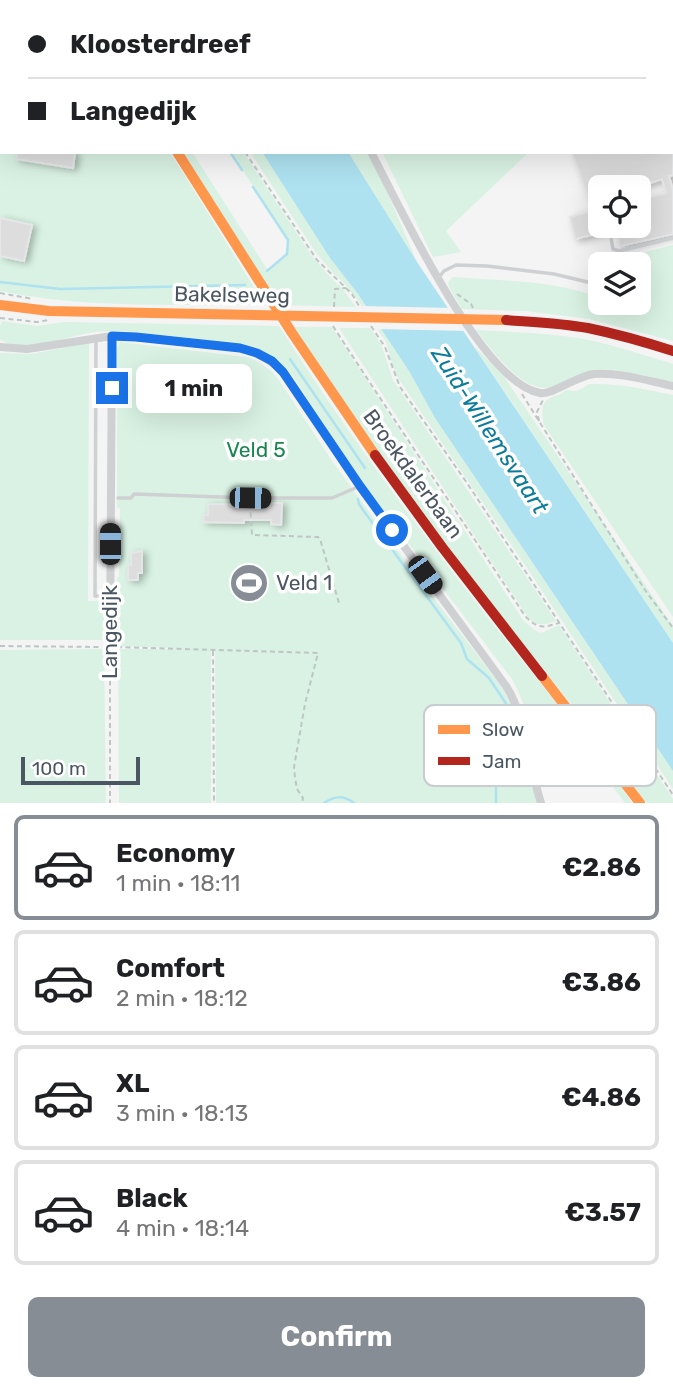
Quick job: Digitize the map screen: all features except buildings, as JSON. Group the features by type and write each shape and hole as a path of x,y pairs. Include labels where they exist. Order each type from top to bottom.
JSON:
{"main road":[{"name":"Broekdalerbaan","path":"178,154 361,436 508,635 565,705"},
{"name":"Bakelseweg","path":"0,305 49,311 541,322 580,327 673,351"},
{"name":"Broekdalerbaan","path":"627,786 640,803"}],"street":[{"path":"372,154 451,302 489,355 516,383 536,392 549,393 572,380 593,374 621,375 673,386"},
{"name":"Langedijk","path":"110,647 112,336"},
{"path":"0,347 27,349 96,337 136,337 240,348 272,361 283,372 360,486 506,686 516,705"},
{"path":"535,786 541,803"}],"lane":[{"path":"611,238 613,249 622,251 673,238"},
{"path":"437,279 444,271 456,265 554,274 588,282"},
{"path":"96,337 95,596 110,596"},
{"path":"118,498 131,498 134,494 332,498 360,486"}],"path":[{"path":"246,154 317,260 346,288 358,305"},
{"path":"334,310 335,289 346,288"},
{"path":"332,323 526,616 535,626 545,627 560,623"},
{"name":"Broekdalerbaan","path":"372,326 385,347 400,387 614,705"},
{"path":"516,383 645,590 673,628"},
{"path":"539,422 537,412 549,393"},
{"path":"250,498 252,535 320,539 340,603"},
{"path":"0,646 318,653 305,704 294,767 302,803"},
{"name":"Langedijk","path":"110,647 110,803"},
{"path":"213,650 214,803"},
{"name":"Broekdalerbaan","path":"656,769 673,795"}],"green space":[{"path":"0,154 171,154 265,305 98,303 0,291"},
{"path":"184,154 193,154 267,269 283,258 287,239 232,154 244,154 312,256 356,307 279,305"},
{"path":"251,154 263,154 330,258 358,294 409,371 435,418 629,705 618,705 398,378 386,342 362,306 316,253"},
{"path":"349,154 371,154 417,262"},
{"path":"383,154 527,154 446,231 461,252 433,257"},
{"path":"673,245 673,341 589,319 526,311 462,309 448,282 453,277 546,284 588,294 588,315 651,315 651,252 645,252"},
{"path":"2,321 37,326 64,322 279,326 354,439 407,512 558,705 523,705 512,679 367,489 290,372 268,353 252,346 123,331 95,332 20,346 0,339"},
{"path":"293,327 332,327 523,620 541,633 559,625 611,705 572,705 450,551"},
{"path":"339,328 370,328 381,344 393,380 556,621 535,624 527,616"},
{"path":"476,330 557,335 606,344 673,364 673,382 632,373 600,370 587,372 556,386 540,387 530,384 509,369"},
{"name":"Veld 5","path":"120,342 247,357 276,376 330,458 501,686 511,705 424,705 424,786 534,786 538,803 216,803 215,649 211,649 211,803 119,803 118,649 174,648 119,646 117,348"},
{"path":"89,343 88,601 105,601 104,640 0,640 0,353 31,354"},
{"path":"474,346 503,375 673,626 673,643"},
{"path":"589,384 621,385 673,395 673,617 544,425 542,410 548,399"},
{"path":"104,649 106,803 0,803 0,650"},
{"path":"656,746 673,771 673,789 656,763"},
{"path":"656,773 673,803 646,803 634,786 656,786"},
{"path":"612,786 620,786 632,803 625,803"}],"water":[{"name":"Zuid-Willemsvaart","path":"263,154 349,154 417,262 673,643 673,771 656,746 656,705 629,705 435,418 409,371 358,294 330,258"}],"pier":[{"path":"362,306 453,308 467,331 376,329"}],"waterway":[{"path":"231,154 242,170"},
{"path":"253,187 288,240 287,254 267,271"},
{"path":"0,282 60,289 245,285"},
{"path":"290,359 365,468"},
{"path":"358,499 363,510 461,643 467,659 489,678 507,705"},
{"path":"496,786 496,803"},
{"path":"324,803 339,797 354,803"}],"traffic: slow":[{"path":"178,154 292,333 375,455"},
{"path":"0,305 49,311 506,320"},
{"path":"542,676 564,705"},
{"path":"627,786 640,803"}],"traffic: jam":[{"path":"506,320 588,328 673,351"},
{"path":"375,455 542,676"}],"place":[{"name":"Veld 1","path":"249,583"}],"route":[{"path":"112,388 112,336 240,348 257,353 272,361 283,372 392,530"}]}
